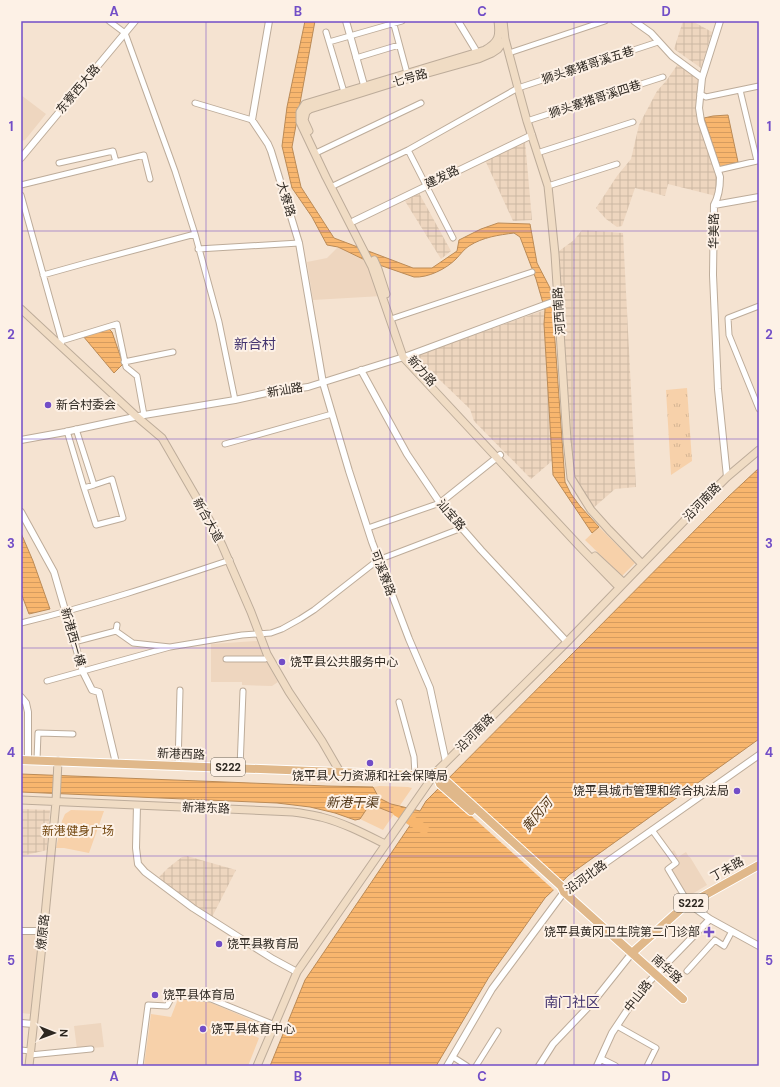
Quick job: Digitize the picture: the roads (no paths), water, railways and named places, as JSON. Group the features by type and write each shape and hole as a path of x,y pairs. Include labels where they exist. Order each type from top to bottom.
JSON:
{"main road":[{"path":"498,21 502,38"},
{"path":"502,38 503,21"},
{"name":"七号路","path":"307,106 344,92 407,73 492,53 498,49 502,38"},
{"name":"河西南路","path":"502,38 509,53 527,121 548,186 555,254 567,440 571,478 591,510 642,564"},
{"name":"七号路","path":"307,106 396,82 477,56"},
{"name":"新力路","path":"307,106 304,116 306,130 334,186 354,221 375,268 394,318 405,356 498,457 622,585"},
{"path":"306,130 326,177 364,245"},
{"path":"375,268 405,356"},
{"name":"新合大道","path":"21,308 60,342 64,348 136,416 162,438 210,521 230,560 269,657 289,692 340,772"},
{"name":"沿河南路","path":"257,1066 297,972 436,772 567,642 726,478 759,450"},
{"name":"新港西路","path":"24,760 415,775 436,772"},
{"name":"燎原路","path":"29,1066 56,800 58,761"},
{"name":"南华路","path":"436,772 440,784 558,890 564,892 683,999"},
{"name":"新港东路","path":"21,800 56,800 293,812 322,817 348,826 385,844"},
{"name":"丁未路","path":"632,953 682,908 759,866"}],"street":[{"path":"110,21 125,33 175,171 195,234 219,322 235,400"},
{"name":"东寮西大路","path":"21,158 135,21"},
{"path":"195,103 252,120 269,21"},
{"path":"346,21 364,86"},
{"path":"329,42 393,22 402,21"},
{"path":"458,21 475,49 477,56"},
{"path":"509,53 605,21"},
{"path":"634,21 651,33 672,56 702,78"},
{"name":"华美路","path":"720,21 702,78 699,108 701,121 720,177 718,198 714,206 713,275 718,389 726,478"},
{"path":"393,22 407,73"},
{"path":"326,32 344,92"},
{"name":"狮头寨猪哥溪五巷","path":"334,186 408,150 518,88 658,42"},
{"path":"356,58 400,45"},
{"name":"狮头寨猪哥溪四巷","path":"527,121 663,78"},
{"path":"700,94 706,97 759,86"},
{"path":"718,170 758,161 740,90"},
{"path":"318,152 421,103"},
{"name":"大寮路","path":"252,120 271,151 299,243 323,383"},
{"path":"538,153 633,122"},
{"name":"建发路","path":"354,221 532,135"},
{"path":"59,163 113,150 116,162"},
{"path":"408,150 453,238"},
{"path":"21,185 144,155 150,178"},
{"path":"548,186 617,164"},
{"path":"21,195 44,275 60,342 117,324 124,362 126,367 137,376 144,415"},
{"path":"714,206 759,197"},
{"path":"44,275 195,234"},
{"path":"198,249 299,243"},
{"path":"394,318 532,272"},
{"name":"新汕路","path":"21,440 76,430 136,416 308,387 405,356 558,300"},
{"path":"759,306 728,318 728,335 759,410"},
{"path":"124,362 173,352"},
{"name":"汕宝路","path":"361,370 407,454 440,503 567,642"},
{"name":"可溪寮路","path":"323,383 349,471 378,560 430,688 446,762"},
{"path":"225,444 332,414"},
{"path":"76,430 94,485"},
{"path":"67,431 84,488 96,525 123,518 112,479 84,488"},
{"path":"368,528 440,503 498,457"},
{"name":"新港西一横","path":"21,512 54,572 83,672 92,690 99,692 116,763"},
{"path":"47,681 170,647 242,635 271,633 282,629 314,610 378,560 462,528"},
{"path":"21,622 66,611 187,575 230,560"},
{"path":"116,631 117,624"},
{"path":"74,642 116,631 134,643 170,647"},
{"path":"226,659 265,659 269,657"},
{"path":"178,766 180,690"},
{"path":"240,768 243,691"},
{"path":"21,697 26,703 28,712 24,760"},
{"path":"399,702 414,757 415,775"},
{"path":"37,760 38,733 73,734"},
{"name":"沿河北路","path":"447,1066 492,989 564,892 759,755"},
{"path":"137,805 136,848 138,864 145,872 193,908 273,959 297,972"},
{"path":"652,830 676,863 668,869 689,904 710,919 759,946"},
{"name":"中山路","path":"598,1066 612,1033 640,991 710,919"},
{"path":"21,931 43,931"},
{"path":"687,971 715,940 724,946 732,931"},
{"path":"539,1066 553,1044 593,1002 632,953"},
{"path":"140,1066 148,1005 167,1006 173,995 211,999 275,1025"},
{"path":"21,1023 33,1024"},
{"path":"617,1026 656,1048 647,1066"},
{"path":"476,1066 498,1031"},
{"path":"21,1050 30,1053 91,1050"},
{"path":"453,1057 467,1066"},
{"path":"601,1059 615,1066"}],"water":[{"path":"305,21 315,21 292,147 301,187 334,238 413,268 432,268 457,251 459,240 481,229 498,223 530,224 537,263 550,288 565,482 571,494 580,506 599,527 592,533 553,475 544,324 545,310 536,279 520,237 514,233 485,238 467,247 452,263 442,269 425,276 414,277 365,260 338,247 327,245 312,217 292,188 282,146 287,107"},
{"path":"728,115 738,162 720,167 704,118"},
{"path":"108,328 112,332 123,364 114,373 83,336"},
{"name":"黄冈河","path":"759,468 759,739 569,875 545,898 489,977 436,1066 270,1066 305,980 415,818 390,812 370,804 360,819 355,820 310,807 277,803 21,792 21,774 373,787 379,798 391,804 420,811 426,801 728,497"},
{"path":"21,533 33,561 50,609 29,614 21,593"}],"waterway":[{"name":"新港干渠","path":"397,811 424,829"}],"place":[{"name":"新合村委会","path":"48,405"},
{"name":"饶平县公共服务中心","path":"282,662"},
{"name":"饶平县人力资源和社会保障局","path":"370,763"},
{"name":"饶平县城市管理和综合执法局","path":"737,791"},
{"name":"饶平县黄冈卫生院第二门诊部","path":"709,932"},
{"name":"饶平县教育局","path":"219,944"},
{"name":"饶平县体育局","path":"155,995"},
{"name":"饶平县体育中心","path":"203,1029"}],"district":[{"name":"新合村","path":"255,344"},
{"name":"南门社区","path":"572,1002"}],"park label":[{"name":"新港健身广场","path":"78,831"}]}
